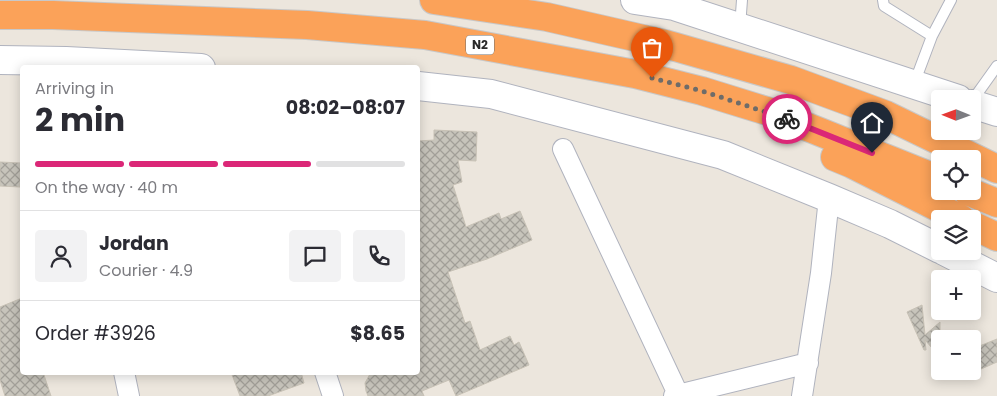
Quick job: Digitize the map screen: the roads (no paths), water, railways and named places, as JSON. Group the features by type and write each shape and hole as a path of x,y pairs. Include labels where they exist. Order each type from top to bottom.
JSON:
{"highway":[{"path":"434,0 547,17 665,44 792,80 886,115 997,169"},
{"name":"N2","path":"0,15 307,25 425,35 635,74 702,91 770,112 931,176"},
{"path":"635,74 660,89 852,164 942,210"},
{"path":"886,115 931,125"},
{"path":"976,140 997,148"},
{"path":"981,197 997,204"},
{"path":"981,229 997,237"}],"street":[{"path":"635,0 674,6 931,90"},
{"path":"0,60 143,65"},
{"path":"420,86 491,94 723,155 890,224 931,245"},
{"path":"981,106 997,112"},
{"path":"563,149 676,395 808,363"},
{"path":"802,396 821,273 829,198"},
{"path":"962,260 997,278"},
{"path":"125,375 129,396"},
{"path":"326,375 333,396"}],"lane":[{"path":"740,28 742,0"},
{"path":"883,0 884,6 932,36"},
{"path":"914,85 932,36 951,0"},
{"path":"981,90 997,66"}]}
